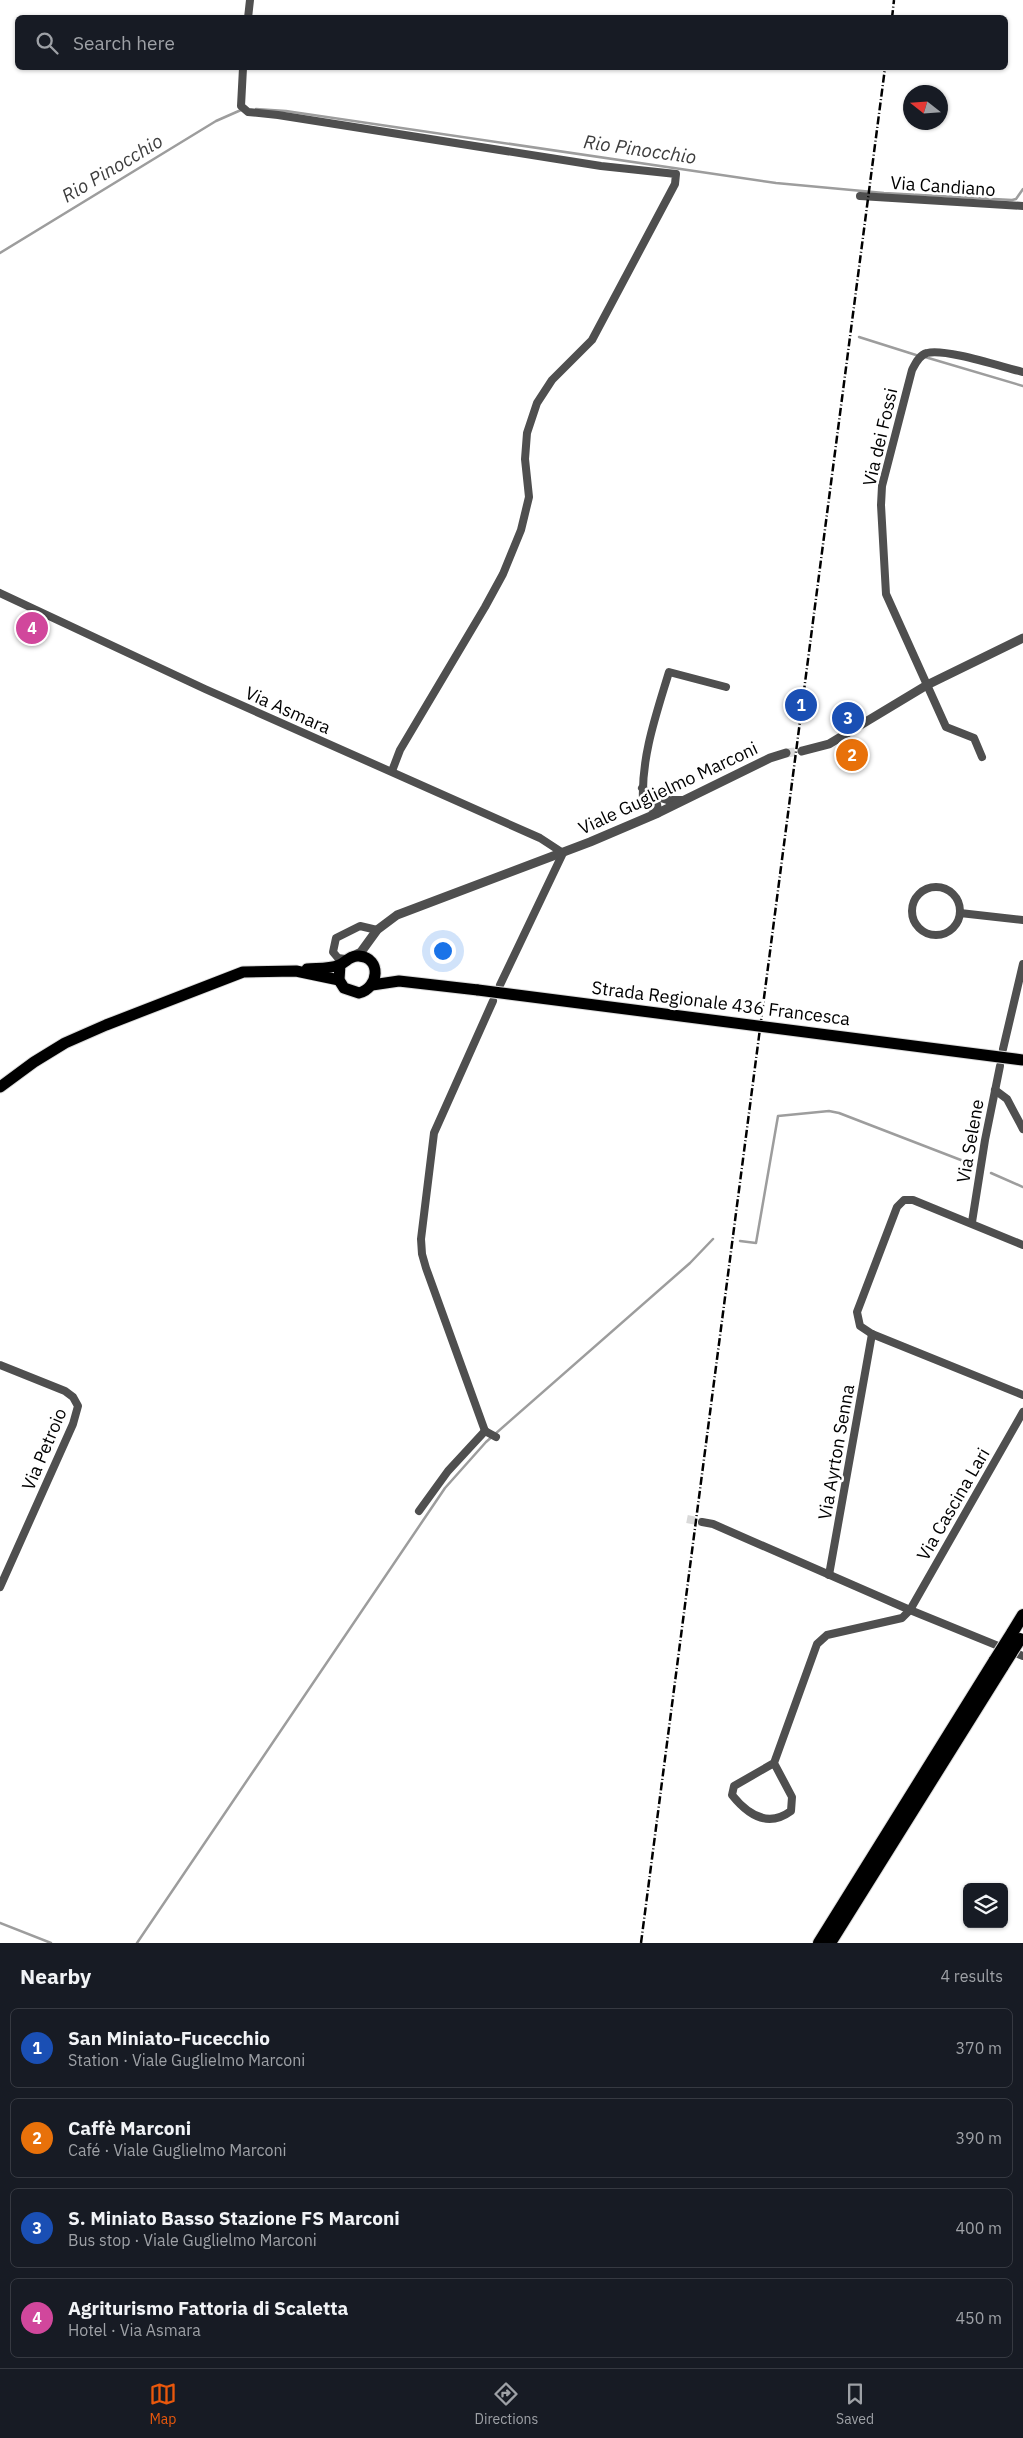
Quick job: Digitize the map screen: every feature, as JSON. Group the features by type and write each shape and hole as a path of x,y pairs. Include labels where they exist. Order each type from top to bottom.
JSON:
{"highway":[{"path":"819,1943 1018,1635 1023,1615"},
{"path":"830,1943 999,1663"}],"main road":[{"name":"Strada Regionale 436 Francesca","path":"0,1087 49,1052 106,1025 243,972 296,971 364,957 374,966 414,982"},
{"path":"339,980 346,960"},
{"path":"372,985 376,977 374,966"},
{"name":"Strada Regionale 436 Francesca","path":"296,971 339,980 344,988 354,993 364,992 372,985 388,981 414,982 1023,1060"}],"street":[{"path":"248,15 250,0"},
{"path":"243,70 241,106 248,112 278,115 601,166 676,174 675,184 592,340 552,380 535,408 527,433 525,459 529,497 521,530 485,607 400,750 392,771"},
{"name":"Via Candiano","path":"860,196 1023,206"},
{"name":"Via dei Fossi","path":"982,757 974,738 946,727 886,594 881,498 891,450 912,370 921,356 926,353 941,352 1023,372"},
{"name":"Via Asmara","path":"0,593 222,697 540,838 563,853"},
{"path":"802,750 829,744 927,685 1023,638"},
{"path":"644,819 642,776 648,745 669,672 726,687"},
{"name":"Viale Guglielmo Marconi","path":"346,960 361,952 375,932 398,915 563,853 658,813 770,758 786,753"},
{"path":"642,788 654,796 668,800 685,800"},
{"path":"654,796 658,803 658,813"},
{"path":"643,802 658,813"},
{"name":"Viale Guglielmo Marconi","path":"500,985 563,853"},
{"path":"934,886 950,891 959,904 960,913 954,927 941,935 933,935 919,929 912,915 912,908 919,893 934,886"},
{"path":"960,913 1023,920"},
{"path":"346,960 338,958 333,952 336,938 360,926 375,932 370,953 374,966"},
{"path":"1003,1049 1023,964"},
{"path":"419,1511 448,1471 490,1434 426,1268 421,1247 434,1133 493,1001"},
{"name":"Via Selene","path":"972,1222 1000,1066"},
{"path":"995,1090 1007,1099 1023,1129"},
{"path":"1023,1245 972,1222 913,1200 904,1200 897,1207 857,1312 860,1326 872,1334 1023,1395"},
{"name":"Via Ayrton Senna","path":"829,1575 872,1334"},
{"name":"Via Petroio","path":"0,1365 65,1391 73,1397 78,1406 73,1424 0,1587"},
{"name":"Via Cascina Lari","path":"910,1610 1023,1412"},
{"path":"702,1522 713,1524 910,1610 1023,1656"},
{"path":"774,1763 792,1797 791,1811 780,1819 762,1819 743,1809 732,1795 734,1786 774,1763 817,1644 828,1635 902,1618 910,1610"}],"waterway":[{"name":"Rio Pinocchio","path":"256,109 286,111 776,183 884,193 1012,200 1016,199 1023,189"},
{"name":"Rio Pinocchio","path":"0,253 216,121 241,110"},
{"path":"859,337 916,355"},
{"path":"925,357 1023,386"},
{"path":"740,1241 756,1243 778,1116 829,1111 839,1113 966,1162"},
{"path":"991,1173 1023,1187"},
{"path":"137,1943 445,1488 486,1442 690,1263 713,1239"},
{"path":"0,1923 51,1943"}],"tunnel":[{"path":"786,753 802,751"},
{"path":"687,1519 702,1522"}],"railway":[{"path":"892,15 894,0"},
{"path":"641,1943 885,70"}],"place":[{"name":"Agriturismo Fattoria di Scaletta","path":"32,628"},
{"name":"San Miniato-Fucecchio","path":"801,705"},
{"name":"S. Miniato Basso Stazione FS Marconi","path":"848,718"},
{"name":"Caffè Marconi","path":"852,755"}]}
